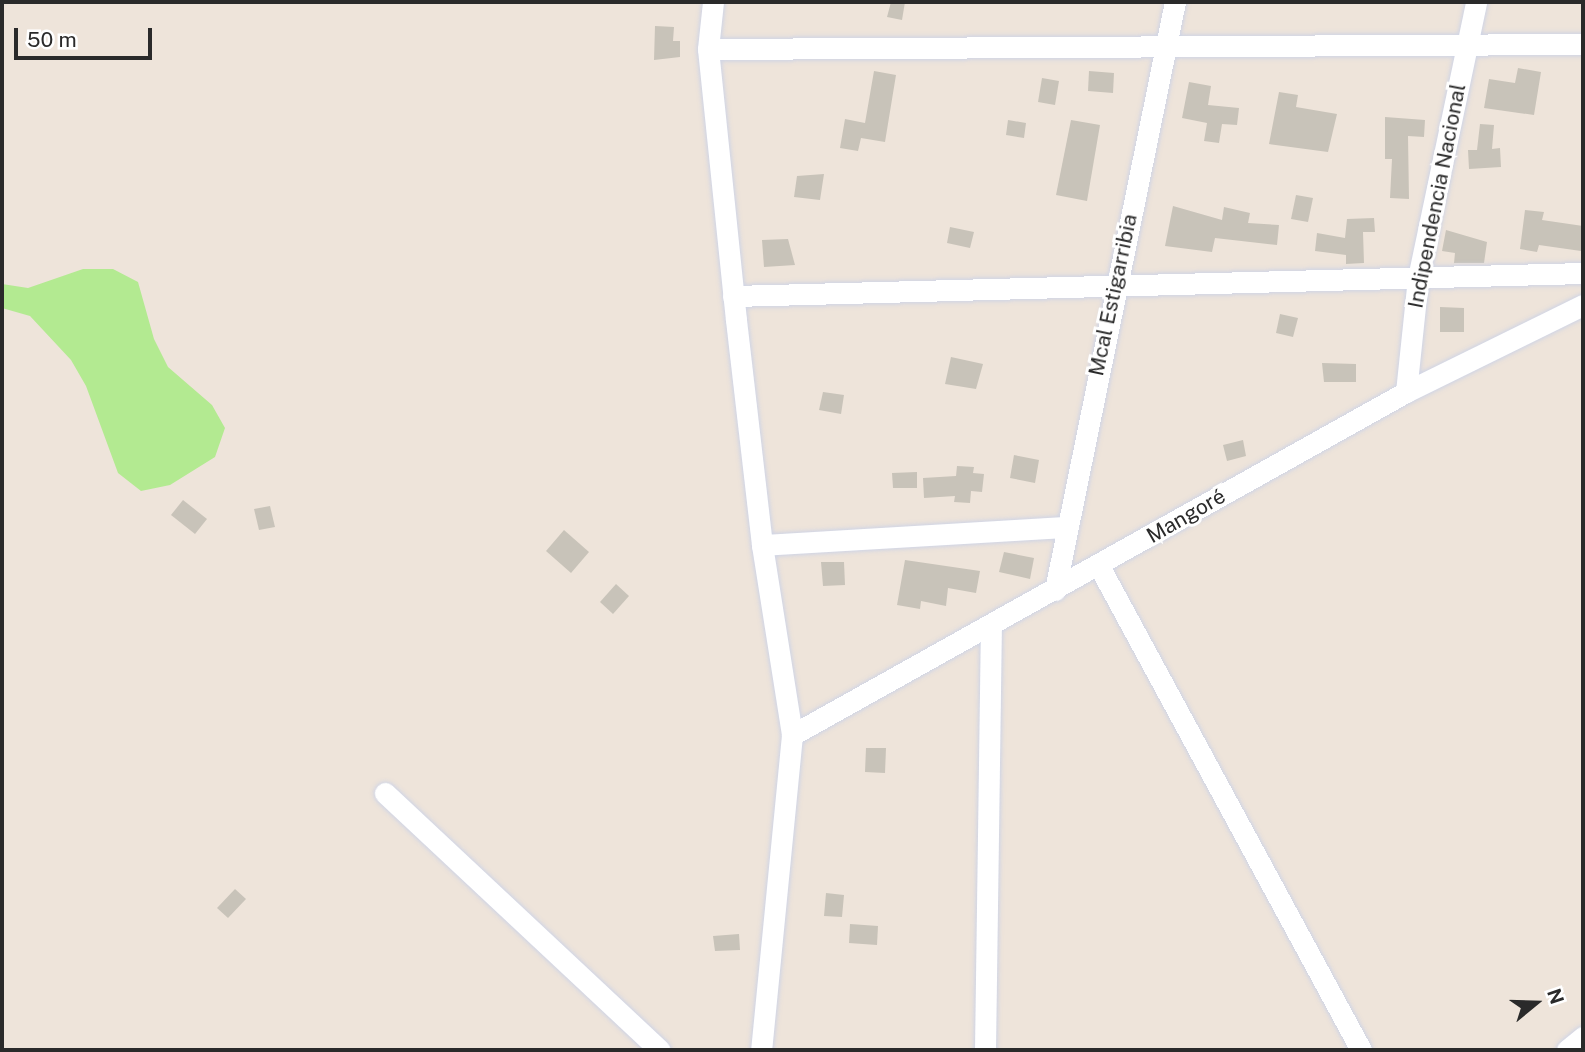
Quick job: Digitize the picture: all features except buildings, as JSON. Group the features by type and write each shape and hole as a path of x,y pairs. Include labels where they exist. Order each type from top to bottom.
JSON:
{"street":[{"path":"713,2 708,49 733,296 762,545 792,735 761,1050"},
{"name":"Mcal Estigarribia","path":"1055,590 1115,283 1175,2"},
{"name":"Indipendencia Nacional","path":"1406,391 1418,278 1476,2"},
{"path":"708,49 1165,50 1583,44"},
{"path":"733,296 1115,283 1583,273"},
{"name":"Mangoré","path":"792,735 1099,566 1406,391 1583,305"},
{"path":"762,545 1066,527"},
{"path":"1099,566 1361,1050"},
{"path":"985,1050 991,626"},
{"path":"385,793 660,1050"},
{"path":"1567,1050 1583,1037"}],"green space":[{"path":"83,269 113,269 138,282 154,339 168,367 212,405 225,428 215,457 170,485 141,491 118,473 86,386 71,360 30,316 2,308 2,284 28,288"}]}
